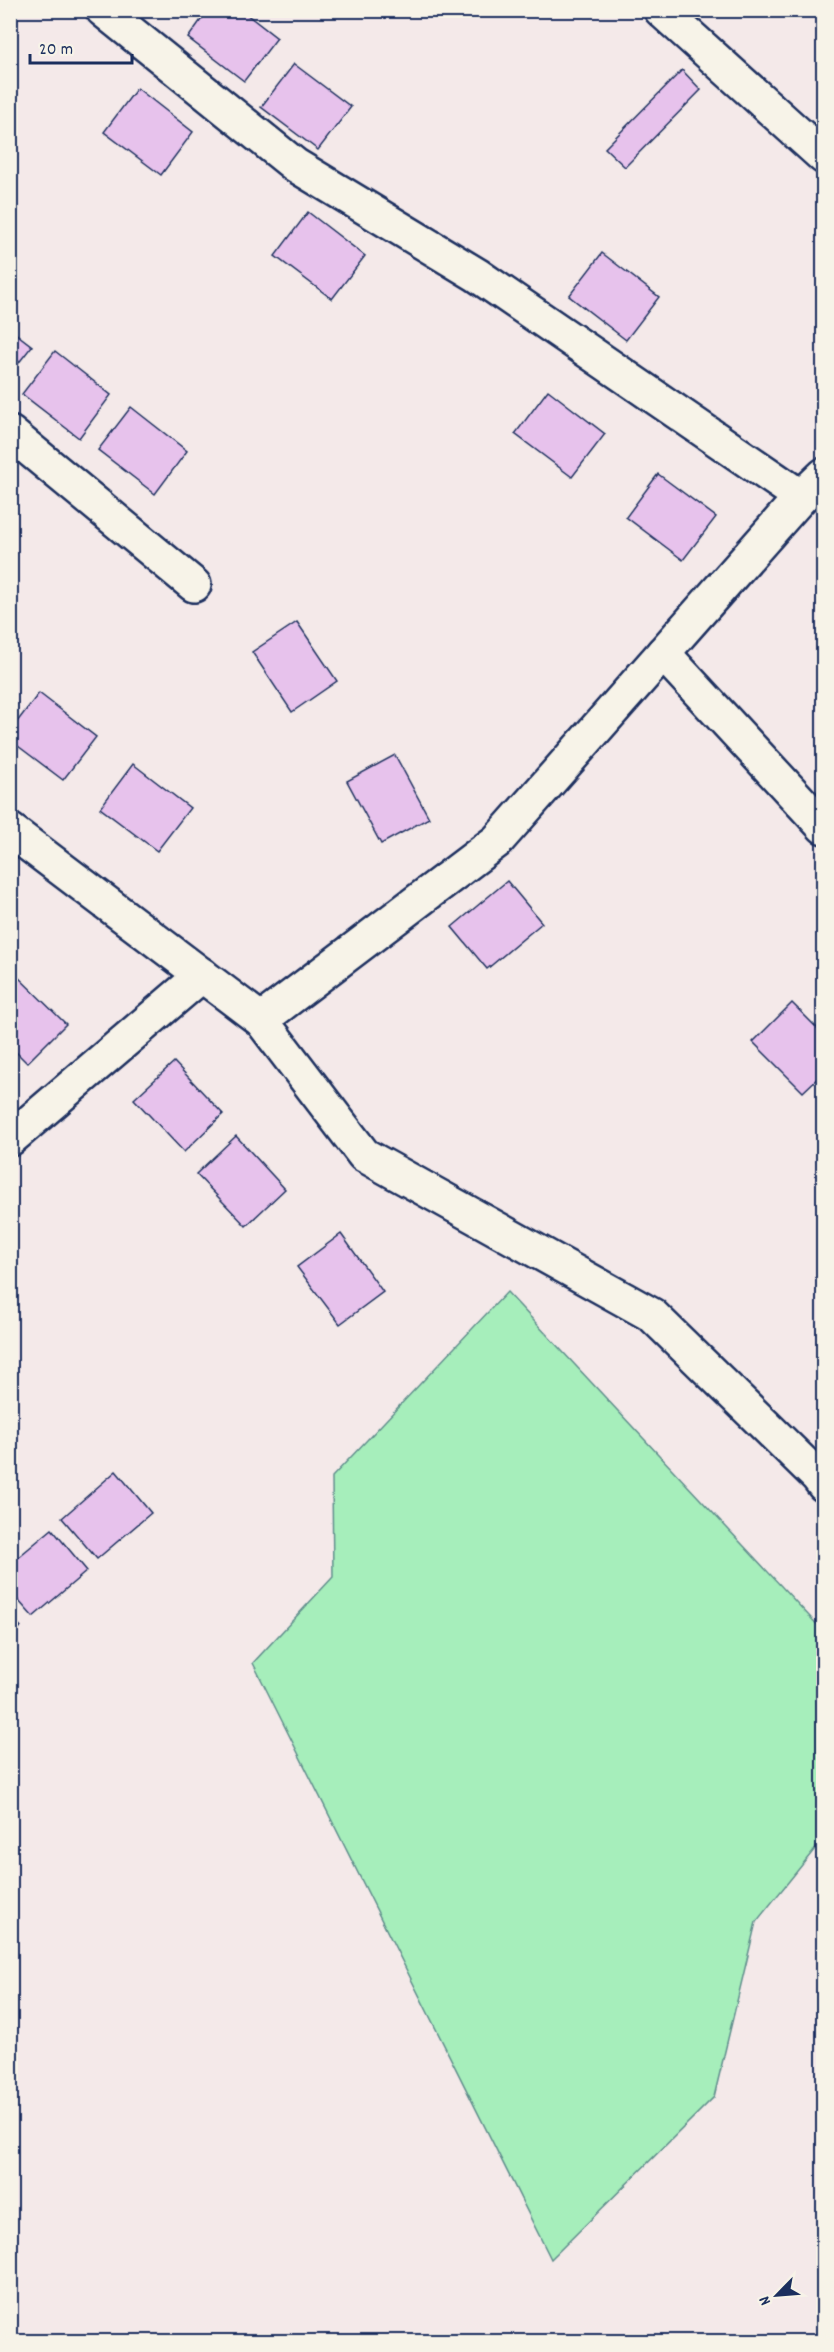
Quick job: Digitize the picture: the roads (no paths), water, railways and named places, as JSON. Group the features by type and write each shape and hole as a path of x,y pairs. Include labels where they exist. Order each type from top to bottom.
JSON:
{"street":[{"path":"103,10 295,165 477,275 801,498"},
{"path":"661,10 824,156"},
{"path":"10,432 194,585"},
{"path":"261,1020 497,841 801,498 824,475"},
{"path":"663,653 824,826"},
{"path":"10,830 261,1020 364,1155 652,1315 824,1485"},
{"path":"10,1139 202,975"}]}
